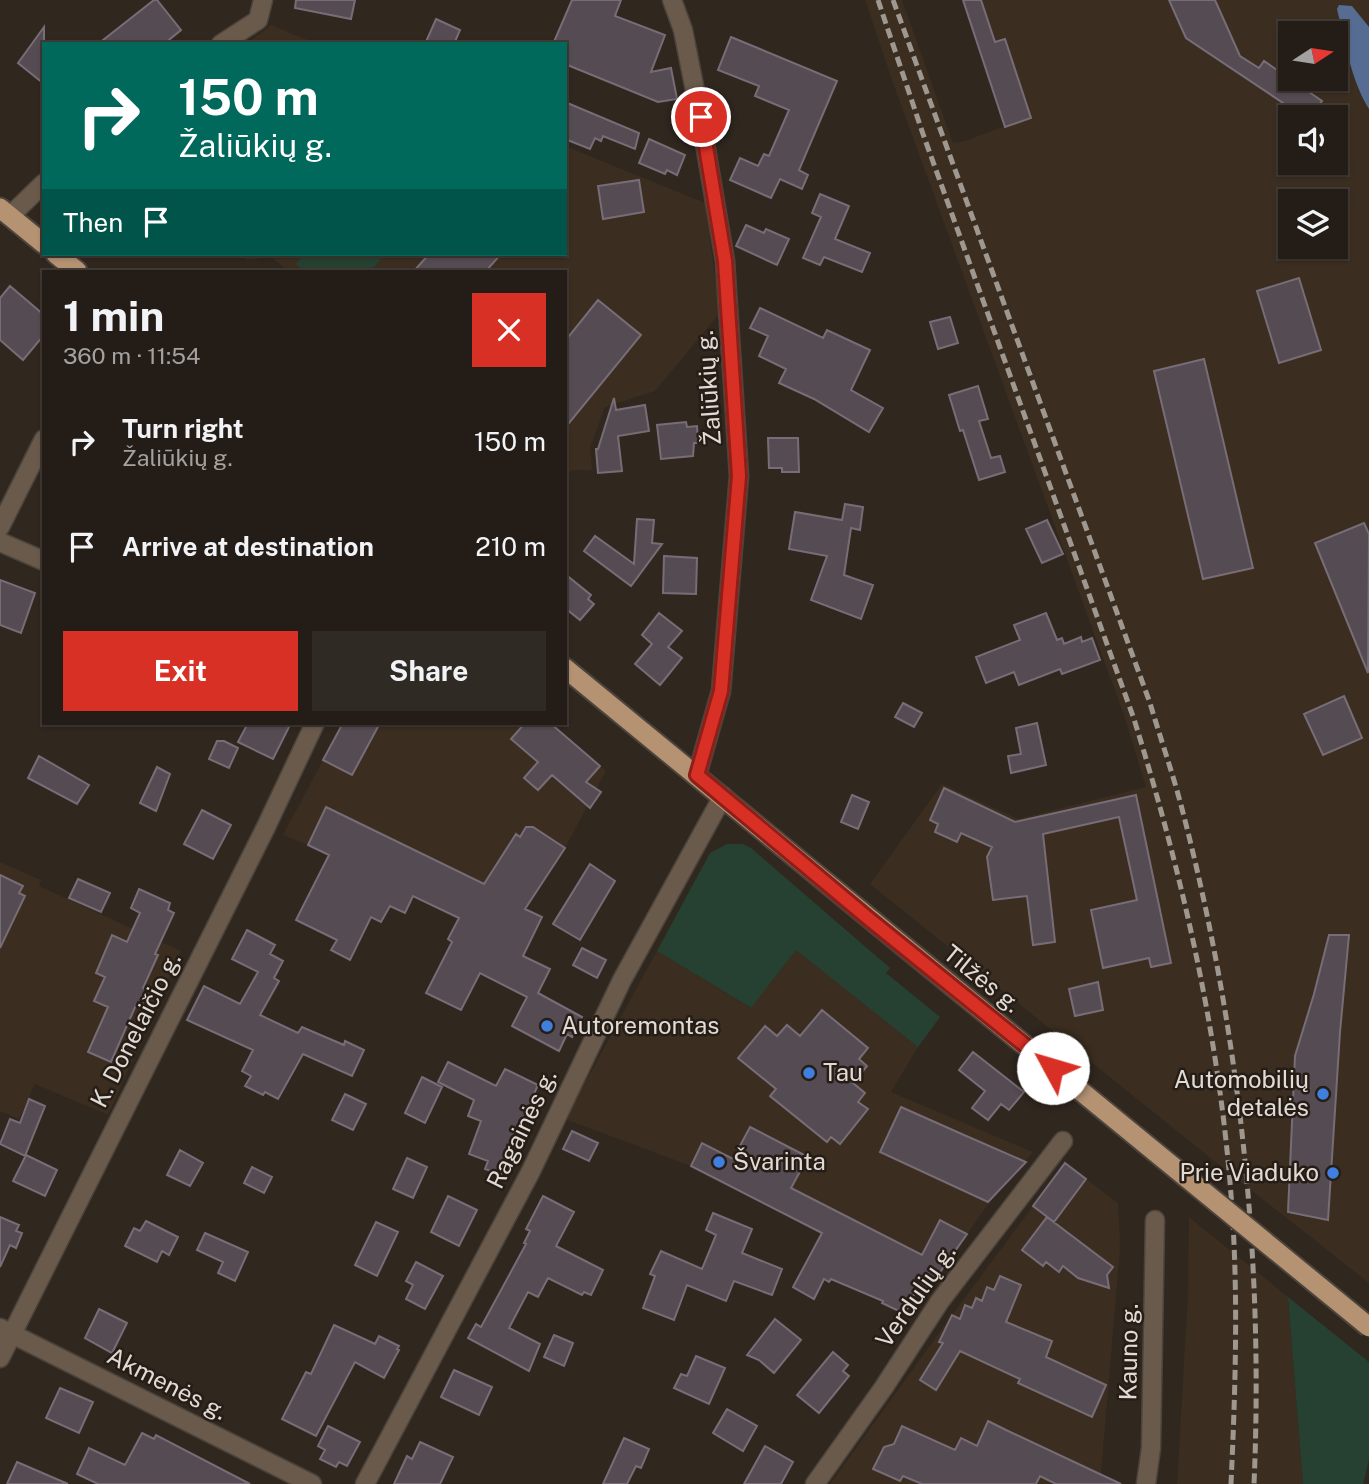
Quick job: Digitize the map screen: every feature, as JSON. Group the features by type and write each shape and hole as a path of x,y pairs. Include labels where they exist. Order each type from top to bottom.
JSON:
{"highway":[{"path":"5,212 42,242"},
{"path":"59,256 77,270"},
{"name":"Tilžės g.","path":"567,670 1369,1327"}],"street":[{"path":"224,42 258,20 263,0"},
{"name":"Žaliūkių g.","path":"672,0 683,30 725,261 739,476 721,691 697,775"},
{"path":"5,212 42,184"},
{"path":"0,527 42,443"},
{"path":"0,542 42,560"},
{"name":"K. Donelaičio g.","path":"0,1358 6,1331 265,829 314,725"},
{"name":"Ragainės g.","path":"365,1484 531,1171 622,980 723,796"},
{"name":"Verdulių g.","path":"816,1484 940,1301 1063,1141"},
{"name":"Kauno g.","path":"1146,1484 1151,1448 1154,1220"},
{"name":"Akmenės g.","path":"6,1331 312,1484"}],"shaded area":[{"path":"865,0 902,0 953,143 1005,126 963,0 1369,0 1369,1283 870,884 942,784 1018,819 1146,787 1125,718"},
{"path":"271,25 312,42 249,42"},
{"path":"567,147 705,203 720,313 655,391 605,407 590,448 592,470 572,470 567,475 567,270 288,270 271,257 247,260 242,256 567,256"},
{"path":"342,725 552,725 606,771 565,848 506,938 283,835"},
{"path":"0,862 41,880 39,886 181,951 108,1115 35,1084 19,1119 0,1111"},
{"path":"796,950 918,1047 891,1092 1033,1152 989,1203 929,1288 691,1166 565,1119 657,951 750,1008"},
{"path":"1065,1163 1118,1203 1120,1249 1100,1484 830,1484 952,1315"},
{"path":"1189,1217 1288,1297 1303,1484 1177,1484 1188,1295"}],"green space":[{"path":"302,256 383,256 372,270 304,270 296,264"},
{"path":"727,844 743,844 751,848 890,968 886,973 940,1017 918,1047 796,950 751,1008 657,951 710,853"},
{"path":"1288,1297 1369,1362 1369,1460 1363,1484 1303,1484"}],"water":[{"path":"1339,5 1352,6 1369,27 1369,109 1349,61 1348,21 1340,21 1337,9"}],"building":[{"path":"154,0 157,0 181,30 166,42 101,42"},
{"path":"296,0 355,0 351,19 295,8"},
{"path":"572,0 621,0 615,16 665,35 651,72 671,68 677,99 658,102 567,65 567,42 554,42"},
{"path":"963,0 981,0 995,42 1005,39 1031,118 1005,127"},
{"path":"1169,0 1215,0 1240,56 1259,68 1264,61 1278,71 1278,91 1308,91 1322,101 1319,105 1286,105 1186,38"},
{"path":"436,19 460,30 455,42 426,42"},
{"path":"44,27 42,82 18,63"},
{"path":"731,37 837,81 799,170 808,175 802,189 780,179 771,198 730,180 740,158 758,166 764,154 769,156 789,110 755,96 759,86 718,70"},
{"path":"567,103 639,133 635,149 603,136 601,141 595,138 590,149 567,140"},
{"path":"649,139 685,155 677,175 667,170 665,174 639,163"},
{"path":"639,180 644,212 603,219 598,186"},
{"path":"820,194 849,206 835,239 870,253 862,272 824,257 820,265 803,258 821,217 812,213"},
{"path":"746,225 764,233 766,229 789,239 777,265 736,246"},
{"path":"427,256 499,256 487,270 415,270"},
{"path":"1299,278 1321,350 1279,363 1257,291"},
{"path":"10,286 42,313 42,337 23,360 0,340 0,298"},
{"path":"598,300 641,335 567,426 567,339"},
{"path":"760,308 823,338 827,330 870,350 851,390 883,408 869,432 814,399 779,383 786,369 759,356 768,336 750,328"},
{"path":"950,317 958,343 938,349 930,322"},
{"path":"1204,359 1253,568 1203,579 1154,371"},
{"path":"978,386 988,419 979,421 991,458 1000,456 1005,472 979,480 949,395"},
{"path":"614,398 616,410 645,405 649,431 618,436 622,471 598,473 596,449"},
{"path":"686,422 687,427 697,426 698,443 694,443 693,456 661,459 657,425"},
{"path":"768,438 798,438 799,472 782,472 782,468 769,468"},
{"path":"845,504 863,507 860,530 851,528 844,575 873,585 861,619 811,600 827,556 789,549 795,512 842,520"},
{"path":"637,519 654,520 652,543 662,544 631,586 584,551 595,536 634,564"},
{"path":"1047,520 1063,554 1042,563 1026,529"},
{"path":"1364,523 1369,534 1368,673 1315,543"},
{"path":"664,556 697,558 696,594 663,593"},
{"path":"567,576 591,595 588,599 594,604 580,620 567,610"},
{"path":"0,580 35,593 21,633 0,625"},
{"path":"659,613 682,631 668,647 682,658 660,685 635,664 652,644 642,635"},
{"path":"1046,613 1057,640 1062,638 1064,644 1081,637 1082,642 1092,638 1100,660 1062,674 1060,669 1019,685 1014,672 986,683 976,657 1020,640 1014,625"},
{"path":"1344,696 1362,738 1323,755 1304,714"},
{"path":"903,703 922,713 914,727 895,717"},
{"path":"1037,723 1046,765 1011,773 1008,756 1021,754 1016,728"},
{"path":"247,725 290,725 273,759 238,742"},
{"path":"342,725 379,725 352,775 323,760"},
{"path":"523,725 552,725 600,766 586,782 601,792 590,808 552,775 538,790 524,778 538,762 511,739"},
{"path":"217,741 224,741 238,748 229,768 209,759"},
{"path":"39,756 89,785 77,804 28,778"},
{"path":"157,767 170,774 156,811 140,803"},
{"path":"944,788 1015,822 1136,795 1171,963 1151,967 1149,958 1103,968 1091,910 1137,900 1119,817 1043,834 1055,942 1033,945 1027,896 993,900 987,857 992,847 961,833 957,842 935,832 938,824 930,820"},
{"path":"852,795 869,802 858,829 841,822"},
{"path":"326,807 484,884 516,834 520,837 526,827 533,827 565,848 525,909 542,917 523,956 550,969 538,993 582,1017 572,1037 567,1034 559,1051 512,1026 527,997 480,973 461,1010 426,993 452,942 448,939 459,918 413,896 405,913 390,906 381,922 371,917 350,960 331,950 337,940 296,920 329,855 308,845"},
{"path":"202,810 231,825 213,859 184,844"},
{"path":"590,864 615,881 580,940 553,924"},
{"path":"0,875 23,886 19,893 25,896 0,948"},
{"path":"78,879 110,893 101,912 69,898"},
{"path":"139,889 170,903 168,910 174,913 143,988 153,993 146,1010 136,1005 111,1062 88,1052 108,1007 94,1001 105,977 96,973 112,935 127,942 140,913 131,908"},
{"path":"247,930 275,945 270,954 283,961 274,978 279,981 260,1015 298,1033 302,1027 344,1045 345,1041 364,1050 352,1076 303,1054 278,1099 265,1092 263,1095 245,1086 251,1076 242,1071 253,1050 187,1020 204,986 240,1004 258,972 232,959"},
{"path":"1329,935 1349,935 1328,1220 1288,1212 1295,1056"},
{"path":"582,948 606,960 597,978 573,965"},
{"path":"1098,982 1103,1010 1075,1016 1069,989"},
{"name":"Tau","path":"822,1010 868,1048 859,1059 867,1066 853,1083 865,1093 858,1102 868,1109 840,1144 831,1137 827,1142 770,1096 776,1089 738,1058 765,1026 777,1036 787,1025 800,1036"},
{"path":"973,1052 1024,1092 1009,1110 1001,1104 988,1120 972,1108 985,1091 959,1070"},
{"path":"448,1062 496,1086 505,1069 538,1085 534,1094 541,1098 533,1114 528,1111 511,1145 515,1146 501,1175 485,1169 488,1161 469,1154 481,1121 468,1116 474,1100 438,1082"},
{"path":"422,1077 442,1087 425,1123 405,1113"},
{"path":"345,1094 366,1104 353,1130 332,1120"},
{"path":"29,1099 45,1106 25,1156 0,1144 10,1119 20,1123"},
{"path":"901,1107 1026,1162 988,1202 880,1152"},
{"path":"750,1127 808,1157 791,1188 922,1255 940,1220 967,1234 929,1288 919,1284 905,1314 882,1303 883,1301 831,1279 829,1282 824,1279 814,1299 793,1287 822,1233 691,1166 702,1143 733,1159"},
{"path":"572,1131 598,1143 589,1161 563,1149"},
{"path":"180,1150 203,1163 190,1186 167,1175"},
{"path":"26,1155 57,1170 45,1196 13,1181"},
{"path":"407,1158 427,1167 413,1198 393,1189"},
{"path":"1065,1163 1086,1179 1054,1222 1033,1206"},
{"path":"252,1167 272,1177 264,1193 244,1183"},
{"path":"448,1196 477,1210 459,1246 431,1232"},
{"path":"543,1196 574,1212 556,1246 603,1270 591,1295 584,1292 582,1295 548,1278 538,1297 528,1292 509,1328 540,1344 529,1371 468,1338 476,1324 481,1327 526,1244 524,1243 530,1231 526,1229"},
{"path":"713,1213 752,1229 742,1253 782,1269 772,1295 734,1281 726,1301 687,1285 674,1320 643,1308 655,1276 650,1274 661,1251 702,1269 716,1235 706,1230"},
{"path":"0,1217 19,1225 16,1231 22,1233 16,1248 10,1245 0,1267"},
{"path":"1047,1217 1113,1267 1107,1275 1109,1288 1078,1278 1063,1266 1059,1272 1046,1262 1043,1266 1022,1250"},
{"path":"146,1221 178,1237 169,1255 162,1251 157,1262 125,1246 134,1228 140,1231"},
{"path":"376,1222 398,1232 377,1276 355,1265"},
{"path":"205,1233 248,1252 235,1281 218,1273 223,1262 197,1250"},
{"path":"416,1262 443,1276 425,1309 406,1299 413,1285 406,1281"},
{"path":"1000,1276 1021,1285 1006,1322 1052,1341 1046,1357 1106,1385 1092,1417 1018,1383 1020,1379 960,1351 936,1390 920,1380 943,1343 939,1342 952,1315 960,1319 965,1305 972,1308 976,1298 982,1301 987,1287 994,1290"},
{"path":"99,1309 127,1323 112,1353 85,1338"},
{"path":"775,1319 801,1340 774,1373 759,1360 747,1355"},
{"path":"334,1325 375,1344 379,1336 399,1346 399,1350 384,1378 355,1362 316,1436 282,1419 306,1372 311,1374"},
{"path":"554,1335 573,1343 564,1366 544,1357"},
{"path":"833,1352 848,1365 843,1371 849,1376 819,1413 797,1395"},
{"path":"696,1356 725,1368 709,1404 674,1388 681,1374 687,1376"},
{"path":"454,1370 492,1387 479,1415 441,1397"},
{"path":"60,1388 93,1402 79,1433 46,1418"},
{"path":"727,1409 757,1426 743,1451 713,1433"},
{"path":"988,1421 1121,1484 1056,1484 1040,1476 1036,1484 922,1484 903,1476 900,1481 873,1469 884,1447 894,1444 902,1426 955,1450 961,1438 977,1446"},
{"path":"328,1426 360,1442 347,1466 339,1462 336,1467 320,1459 325,1450 318,1446"},
{"path":"142,1433 154,1439 156,1435 250,1484 98,1484 77,1474 89,1448 125,1465"},
{"path":"624,1438 649,1449 641,1468 636,1466 627,1484 603,1484"},
{"path":"420,1442 453,1457 440,1484 394,1484 407,1456 412,1459"},
{"path":"765,1446 793,1462 781,1484 744,1484"},
{"path":"17,1462 68,1484 7,1484"}],"railway":[{"path":"878,0 923,134 1134,719 1170,843 1185,906 1211,1032 1228,1160 1235,1289 1231,1484"},
{"path":"893,0 1150,703 1181,805 1218,972 1243,1142 1255,1313 1254,1484"}],"place":[{"name":"Autoremontas","path":"547,1026"},
{"name":"Tau","path":"809,1073"},
{"name":"Automobilių detalės","path":"1323,1094"},
{"name":"Švarinta","path":"719,1162"},
{"name":"Prie Viaduko","path":"1333,1173"}],"route":[{"path":"701,117 725,261 739,476 721,691 697,775 1053,1068"}]}
